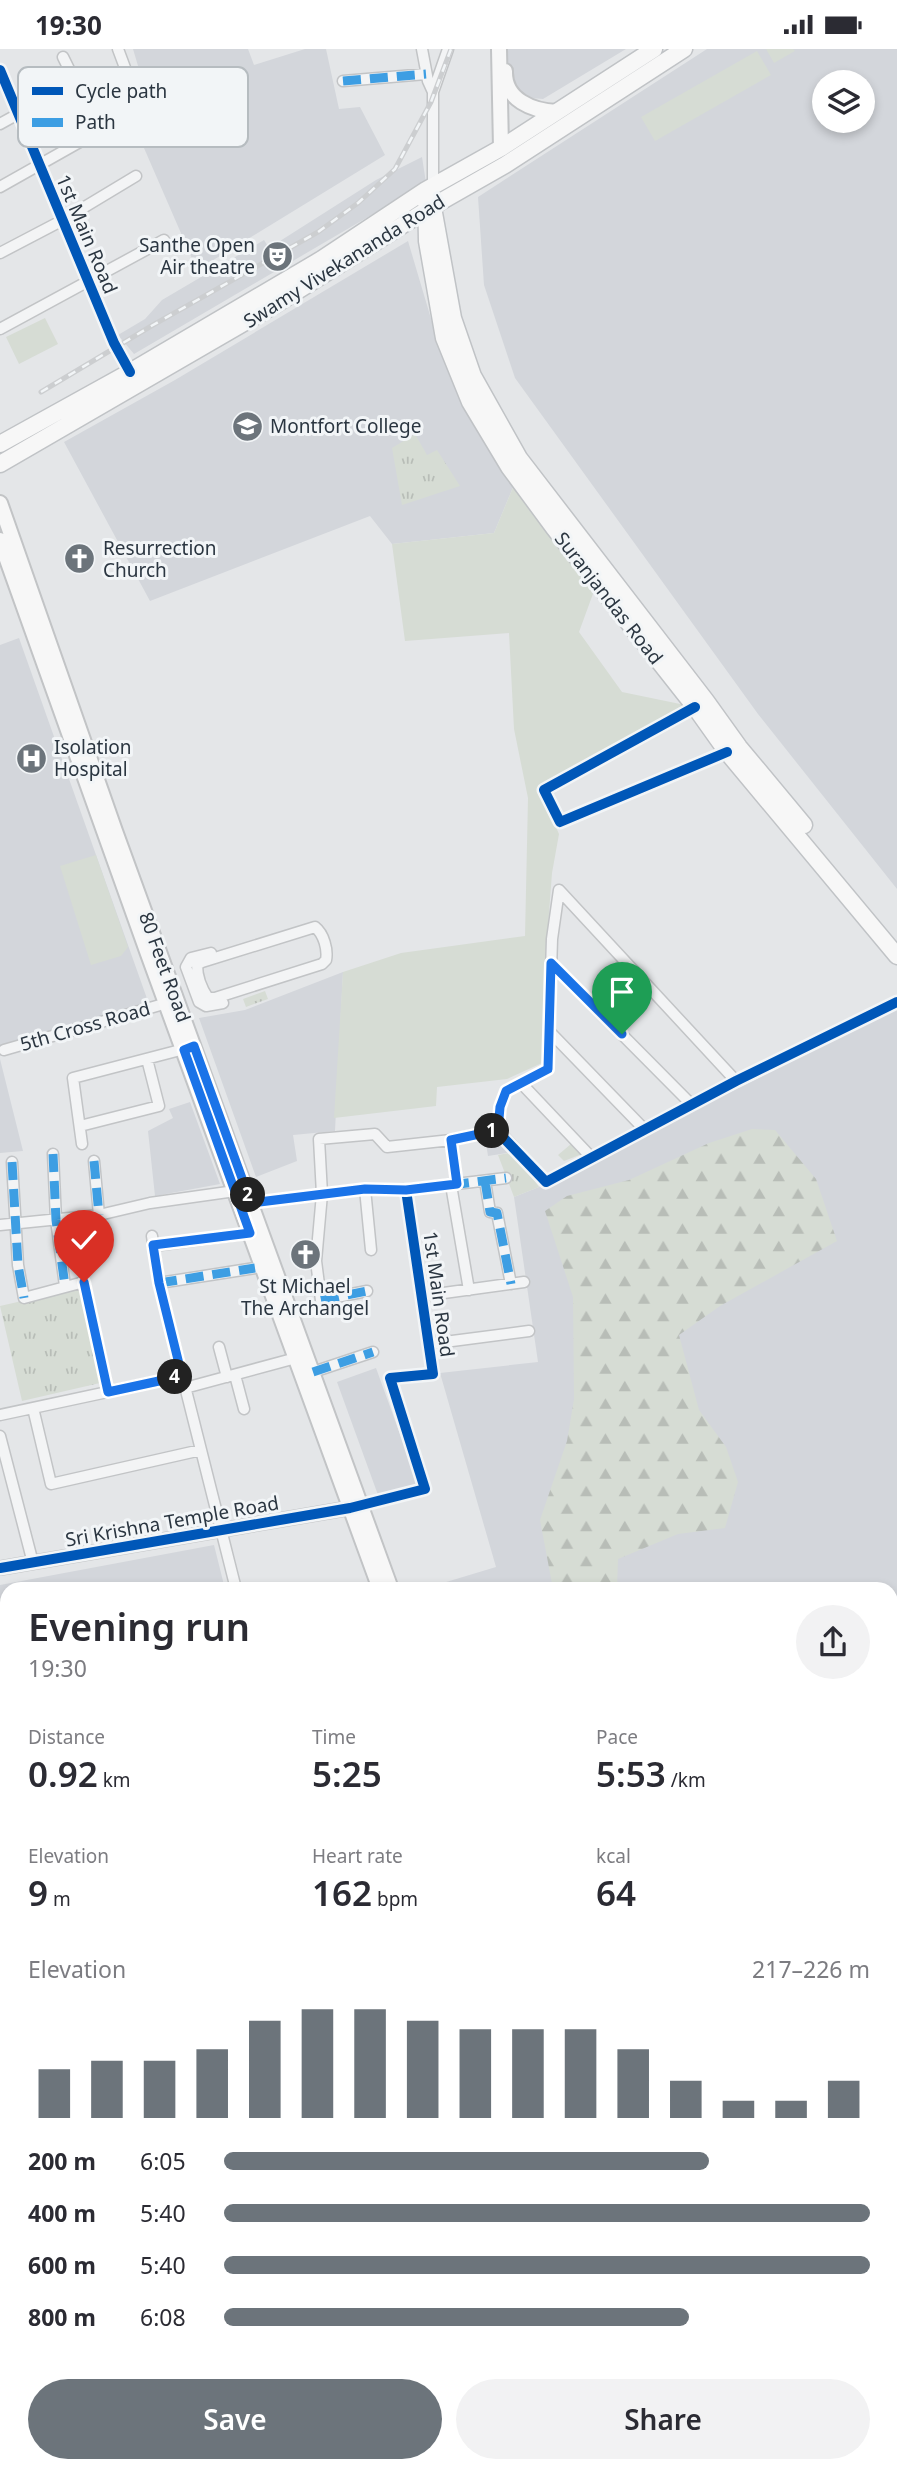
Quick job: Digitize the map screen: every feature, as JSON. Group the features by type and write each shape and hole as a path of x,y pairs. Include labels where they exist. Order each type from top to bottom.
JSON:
{"main road":[{"path":"499,49 501,148"},
{"path":"506,49 505,80 518,101 530,108 557,112"},
{"name":"Swamy Vivekananda Road","path":"0,444 322,260 429,188 501,148 654,49"},
{"name":"Swamy Vivekananda Road","path":"0,464 278,303 429,208 505,165 684,49"},
{"name":"Suranjandas Road","path":"429,188 427,241 444,338 470,403 509,467 554,528 695,706 727,752 897,956"},
{"name":"Suranjandas Road","path":"429,208 453,318 469,365 519,458 739,747 897,940"},
{"name":"80 Feet Road","path":"0,503 172,996 250,1233 296,1358 388,1582"},
{"name":"80 Feet Road","path":"0,540 172,996"},
{"name":"80 Feet Road","path":"189,1048 251,1203 313,1372 378,1582"}],"street":[{"path":"118,49 125,67"},
{"path":"422,49 426,74 433,92"},
{"path":"429,188 432,167 433,92 447,49"},
{"path":"63,57 68,67"},
{"name":"1st Main Road","path":"0,70 18,114"},
{"path":"343,81 426,74"},
{"path":"0,124 18,114"},
{"name":"1st Main Road","path":"32,147 114,343 130,372"},
{"path":"0,187 74,147"},
{"path":"0,253 63,220 136,176"},
{"path":"0,329 164,240"},
{"path":"695,706 544,790 560,822 727,752"},
{"path":"736,1081 559,890 551,963 548,1069 506,1091 500,1107 498,1130 546,1182 736,1081 897,1002"},
{"path":"211,953 188,961 186,967 196,984 208,998 322,964 326,961 327,954 320,931 315,927 202,962 197,965 196,984 199,1002 204,1005 223,1003"},
{"path":"551,963 692,1105"},
{"name":"5th Cross Road","path":"4,1050 172,996 196,984"},
{"path":"551,1032 645,1130"},
{"path":"82,1143 73,1078 189,1048"},
{"path":"80,1126 159,1106 147,1059"},
{"path":"521,1083 591,1157"},
{"path":"367,1291 321,1300 316,1261 322,1194 319,1139 375,1134 387,1147 451,1140 498,1130"},
{"path":"451,1140 454,1184 469,1290"},
{"path":"53,1154 56,1220 65,1286"},
{"path":"94,1161 99,1215"},
{"path":"12,1162 14,1223 24,1298 84,1282 108,1392"},
{"path":"251,1203 365,1189 406,1190 506,1178"},
{"path":"485,1181 490,1212 497,1213 510,1284"},
{"path":"365,1189 371,1250"},
{"name":"1st Main Road","path":"355,1506 425,1489 390,1377 433,1374 406,1190"},
{"path":"0,1225 99,1215 150,1203 235,1191"},
{"path":"234,1582 159,1283 153,1241 250,1233"},
{"path":"159,1283 255,1268"},
{"path":"422,1296 524,1282"},
{"path":"429,1344 529,1331"},
{"path":"219,1347 244,1409"},
{"path":"313,1372 373,1352"},
{"path":"185,1388 296,1358"},
{"path":"0,1415 182,1376"},
{"path":"33,1408 51,1484 201,1450"},
{"path":"0,1436 33,1563"},
{"name":"Sri Krishna Temple Road","path":"0,1569 355,1506"}],"shaded area":[{"path":"133,49 248,49 254,65 305,49 326,49 339,109 360,107 385,155 197,270 144,147 248,147 248,67 138,67"},
{"path":"507,49 626,49 543,99 531,98 511,85 507,75"},
{"path":"707,49 897,49 897,889 758,714 515,378 484,285 478,197"},
{"path":"422,157 426,183 134,354 118,335 145,319 162,300 264,240 269,248 376,180"},
{"path":"408,241 437,339 514,485 494,533 392,544 370,516 150,601 64,442 175,380"},
{"path":"19,638 150,1007 0,1047 0,645"},
{"path":"343,972 335,1131 293,1135 297,1161 256,1177 199,1018 245,1010"},
{"path":"897,1009 897,1582 446,1582 496,1567 440,1373 538,1362 514,1197"},
{"path":"0,1059 23,1151 0,1153"},
{"path":"190,1102 220,1184 155,1196 148,1131 173,1118 169,1109"},
{"path":"499,1135 514,1152 488,1156 485,1137"},
{"path":"376,1368 418,1484 378,1495 337,1382"},
{"path":"214,1545 223,1582 16,1582"}],"green space":[{"path":"766,49 793,49 795,51 774,63"},
{"path":"757,51 771,75 655,141 641,117"},
{"path":"45,318 58,344 19,364 6,337"},
{"path":"415,434 427,455 437,450 460,486 402,505 392,448"},
{"path":"514,485 594,591 579,632 622,692 685,705 538,787 559,834 552,873 546,953 542,1063 507,1079 437,1087 436,1106 334,1118 343,972 401,953 525,936 528,798 514,729 509,633 405,641 392,544 494,533"},
{"path":"96,855 128,947 121,956 91,965 60,866"},
{"path":"265,991 268,999 246,1007 243,999"},
{"path":"752,1129 775,1130 816,1179 837,1241 720,1306 679,1335 699,1410 726,1447 738,1482 725,1528 678,1534 618,1559 617,1582 552,1582 540,1520 567,1441 574,1399 573,1297 545,1211 567,1196 629,1180 709,1143"},
{"path":"571,1144 582,1154 564,1161 558,1155"},
{"path":"514,1152 539,1187 514,1197 498,1155"},
{"path":"79,1288 100,1383 22,1401 0,1306"}],"railway":[{"path":"41,392 318,232 358,203 395,169 431,102 451,49"}],"marked path":[{"path":"343,81 426,74"},
{"path":"451,1140 457,1184"},
{"path":"53,1154 56,1220 65,1286"},
{"path":"94,1161 99,1215"},
{"path":"12,1162 18,1265 24,1298"},
{"path":"451,1185 506,1178"},
{"path":"485,1181 490,1212 497,1213 511,1284"},
{"path":"159,1283 255,1268"},
{"path":"321,1300 367,1291"},
{"path":"313,1372 373,1352"}],"cycle path":[{"path":"0,70 18,113"},
{"path":"32,147 114,343 130,372"},
{"path":"695,707 544,790 560,822 727,752"},
{"path":"496,1130 546,1182 736,1081 897,1002"},
{"path":"0,1568 350,1508 425,1489 390,1378 433,1374 406,1190"}],"place":[{"name":"Santhe Open Air theatre","path":"278,256"},
{"name":"Montfort College","path":"247,426"},
{"name":"Resurrection Church","path":"80,559"},
{"name":"Isolation Hospital","path":"31,758"},
{"name":"St Michael The Archangel","path":"305,1255"}],"route":[{"path":"84,1282 108,1392 182,1376 159,1283 153,1245 250,1233 184,1050 194,1046 251,1203 365,1189 406,1190 457,1184 451,1140 498,1130 500,1107 506,1091 548,1069 551,963 622,1034"}]}
